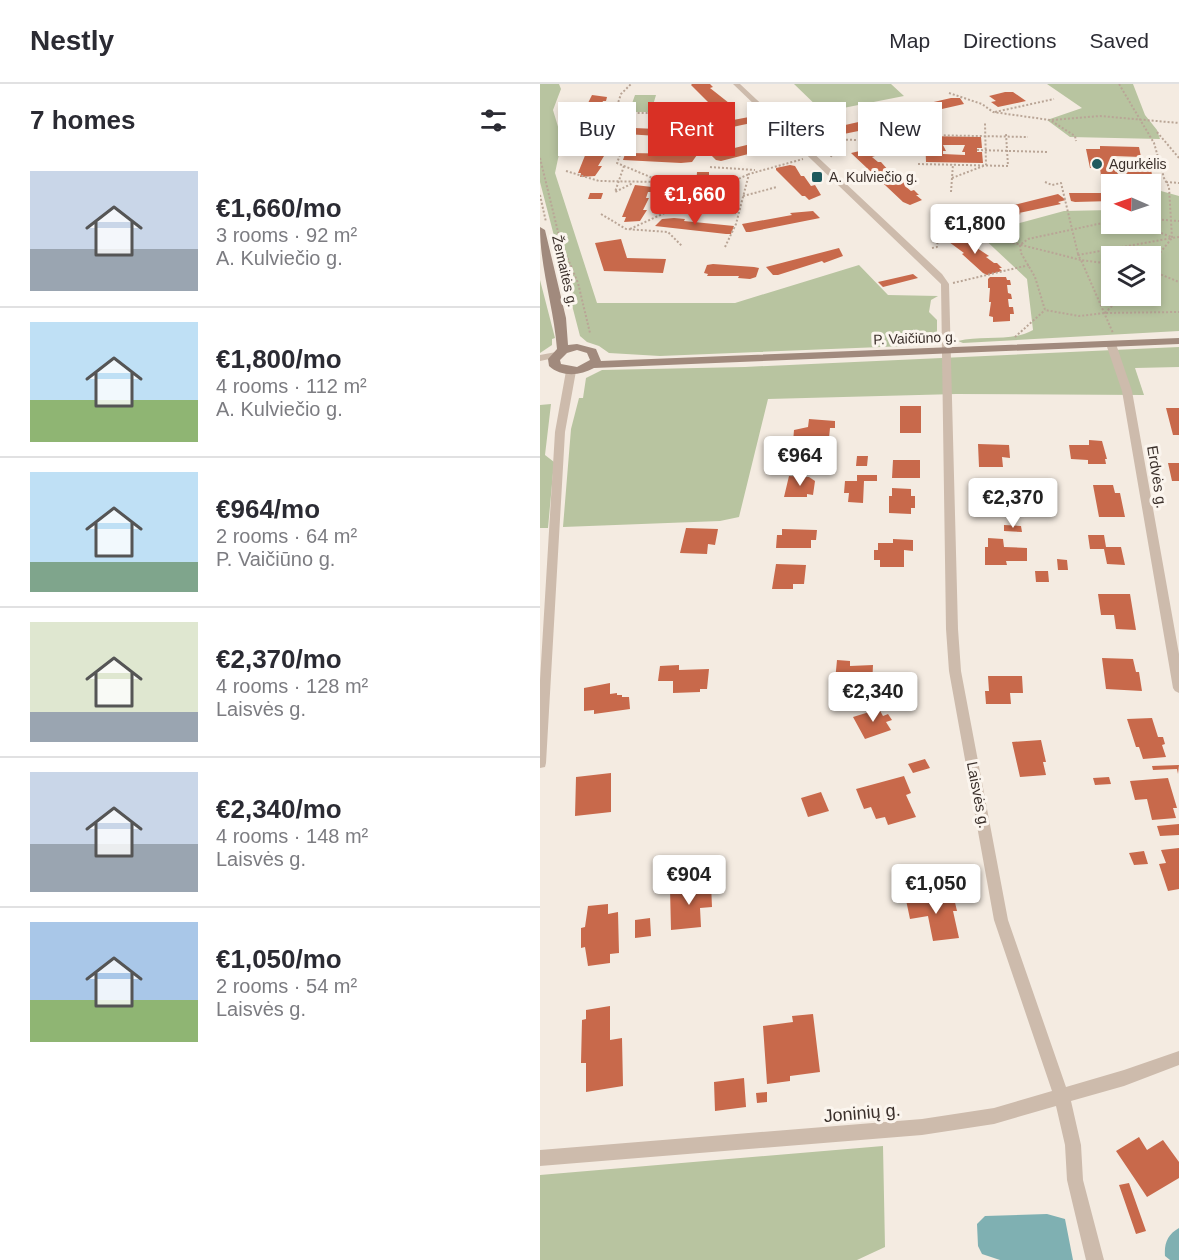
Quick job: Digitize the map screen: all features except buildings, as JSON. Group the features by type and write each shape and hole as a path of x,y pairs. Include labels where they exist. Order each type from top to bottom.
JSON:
{"main road":[{"name":"Žemaitės g.","path":"540,230 560,318 558,357"},
{"name":"Žemaitės g.","path":"560,318 577,347"},
{"name":"P. Vaičiūno g.","path":"594,360 652,362 948,352 1112,338 1179,341"},
{"path":"577,347 592,351 594,360 571,371 558,357 577,347"}],"street":[{"path":"736,84 939,276 945,284 948,352"},
{"name":"Erdvės g.","path":"1112,338 1127,392 1179,688"},
{"name":"Laisvės g.","path":"948,352 950,570 955,670 1001,920 1062,1097 1073,1145 1075,1180 1095,1260"},
{"path":"540,358 558,357"},
{"path":"540,365 558,357"},
{"path":"540,763 560,432 571,371"},
{"name":"Joninių g.","path":"540,1158 921,1127 994,1116 1062,1097 1179,1058"}],"path":[{"path":"618,102 621,94 631,84"},
{"path":"1119,84 1154,143 1168,187 1172,238 1161,252"},
{"path":"949,93 982,104 993,112 1050,120 1100,116 1179,123"},
{"path":"993,112 1054,99"},
{"path":"1050,120 1075,136 1076,141"},
{"path":"985,123 986,165"},
{"path":"1156,132 1179,158"},
{"path":"942,135 1028,137"},
{"path":"918,164 1008,166 1006,135"},
{"path":"977,150 1048,152"},
{"path":"1025,151 1026,159"},
{"path":"620,156 617,163 738,213"},
{"path":"630,229 757,170 813,157"},
{"path":"540,158 560,240 578,283 590,333"},
{"path":"951,192 953,164"},
{"path":"952,178 986,165"},
{"path":"615,192 624,166"},
{"path":"710,167 757,170"},
{"path":"764,168 767,176"},
{"path":"566,171 575,177 620,182 663,182"},
{"path":"725,247 738,213 748,174"},
{"path":"609,193 634,182"},
{"path":"1045,182 1052,185 1061,183 1068,200 1071,230 1078,255 1105,313 1112,338"},
{"path":"1166,182 1179,183"},
{"path":"743,195 777,187"},
{"path":"932,248 937,247 941,211"},
{"path":"601,214 630,229 668,232 682,246"},
{"path":"1161,220 1179,221"},
{"path":"1020,245 1028,239 1101,223"},
{"path":"938,237 966,231 1081,260 1101,263"},
{"path":"1161,233 1172,238"},
{"path":"1078,255 1179,237"},
{"path":"1020,245 1021,253 1029,265 1046,310"},
{"path":"952,283 1029,265"},
{"path":"1161,275 1179,282"},
{"path":"1105,313 1112,306"},
{"path":"1046,310 1079,316 1105,313 1179,312"},
{"path":"1014,338 1046,310"}],"green space":[{"path":"540,84 559,84 561,89 553,110 558,127 559,156 555,173 597,303 735,303 859,265 888,295 938,296 931,300 929,312 937,320 937,342 931,345 660,356 609,353 580,336 540,182"},
{"path":"794,84 891,84 904,96 874,102 858,102 858,105 846,107 846,102 813,102"},
{"path":"1047,84 1133,84 1145,115 1157,130 1160,139 1070,137 1047,120 1082,108"},
{"path":"635,95 656,95 654,102 648,102 648,112 636,112 636,102 633,102"},
{"path":"1161,191 1179,196 1179,331 963,343 958,341 1016,336 1033,330 1027,279 979,234 1064,211 1101,210 1101,234 1161,234"},
{"path":"540,280 555,338 552,339 552,345 540,353"},
{"path":"1179,347 1179,367 1135,368 1144,395 956,394 768,399 739,517 720,521 563,527 571,429 579,398 583,398 586,378 602,370 745,367"},
{"path":"551,404 545,455 554,462 548,528 540,528 540,405"},
{"path":"883,1146 885,1247 857,1260 540,1260 540,1175"}],"water":[{"path":"1047,1214 1065,1219 1073,1260 1000,1260 982,1254 978,1246 977,1224 985,1216"},
{"path":"1179,1228 1179,1260 1170,1260 1165,1256 1166,1243 1169,1236"}],"place":[{"name":"Agurkėlis","path":"1097,164"},
{"name":"A. Kulviečio g.","path":"817,177"}]}
